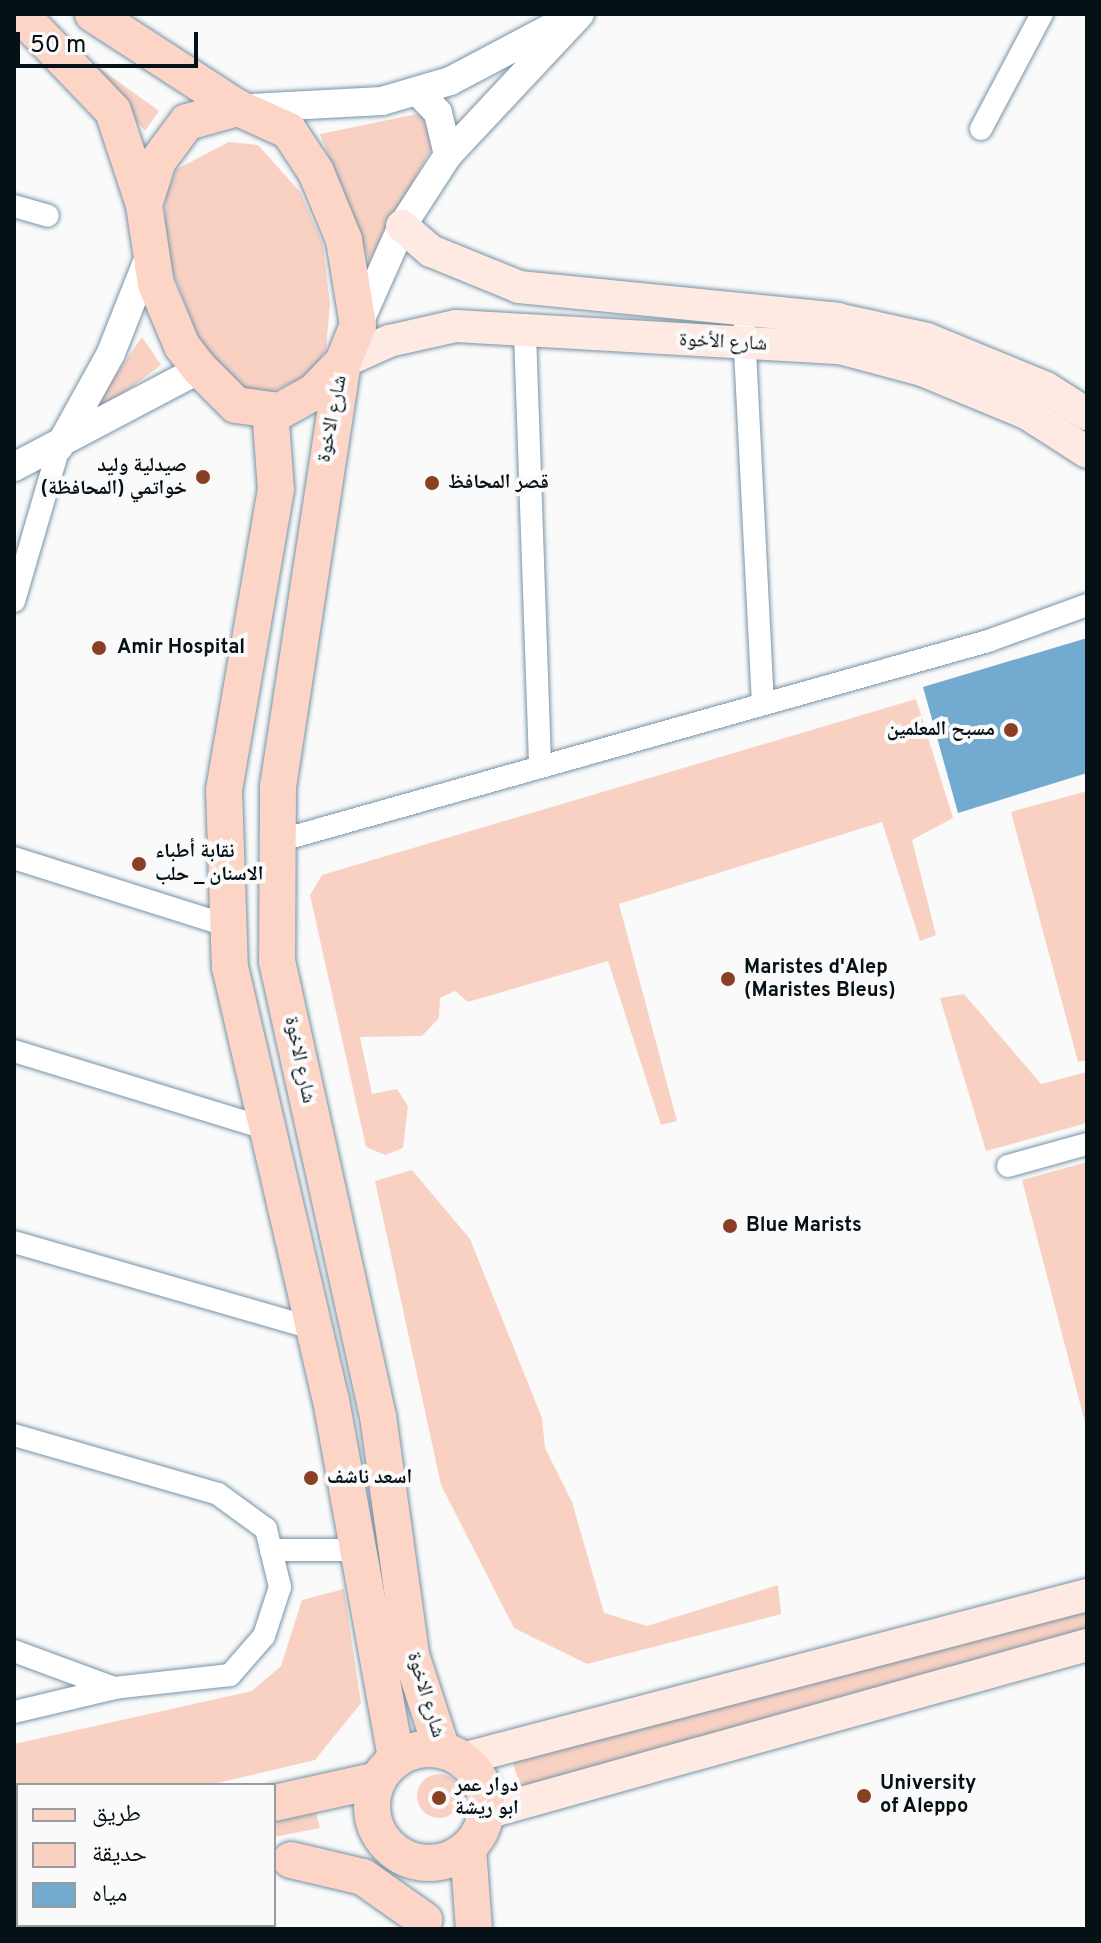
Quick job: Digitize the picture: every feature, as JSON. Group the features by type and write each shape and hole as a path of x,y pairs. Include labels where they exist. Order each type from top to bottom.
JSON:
{"main road":[{"path":"20,14 113,111 144,205 151,252 182,346 236,405 270,410 313,393 343,362 358,325 344,240 316,172 289,131 238,108 93,14"},
{"path":"144,205 179,131 210,111 238,108"},
{"name":"شارع الأخوة","path":"402,226 431,251 519,287 837,319 927,339 1046,388 1087,414"},
{"name":"شارع الأخوة","path":"343,362 456,326 525,333 746,344 882,356 1028,414 1087,452"},
{"name":"شارع الاخوة","path":"343,362 278,786 277,961 378,1416 411,1655 452,1754"},
{"path":"270,410 276,489 224,790 230,967 316,1329 387,1770 373,1814 403,1853 424,1924"},
{"path":"276,1802 387,1770 1087,1595"},
{"path":"486,1813 1087,1645"},
{"path":"452,1754 481,1783 486,1813 468,1848 474,1929"},
{"path":"282,1862 403,1853 444,1861 468,1848"},
{"path":"282,1862 363,1877 424,1924"}],"street":[{"path":"238,108 344,109 417,91 579,14"},
{"path":"358,325 402,226 448,155 579,14"},
{"path":"981,129 1042,14"},
{"path":"417,91 438,113 448,155"},
{"path":"14,206 48,216"},
{"path":"14,601 59,447 111,353 151,252"},
{"path":"742,311 763,704"},
{"path":"525,333 540,766"},
{"path":"14,467 59,447 200,369"},
{"path":"278,841 763,704 1087,605"},
{"path":"14,858 229,926"},
{"path":"14,1051 271,1130"},
{"path":"1008,1166 1087,1144"},
{"path":"14,1242 316,1329"},
{"path":"14,1435 218,1494 266,1529 280,1587 264,1636 230,1675 115,1688 14,1712"},
{"path":"271,1550 353,1550"},
{"path":"14,1651 115,1688"}],"green space":[{"path":"65,43 159,111 145,131 118,100"},
{"path":"422,113 433,146 369,261 320,134"},
{"path":"229,142 258,145 301,193 323,245 330,304 326,349 312,373 257,399 228,384 203,349 163,246 166,196 177,169"},
{"path":"142,337 161,365 81,425"},
{"path":"916,699 953,818 912,840 936,935 920,941 882,822 619,904 677,1121 661,1125 608,961 468,1002 455,991 440,998 439,1018 422,1036 360,1037 372,1094 397,1089 408,1106 403,1148 385,1155 366,1147 310,895 322,875"},
{"path":"1087,791 1087,1060 1078,1062 1011,812"},
{"path":"964,994 1041,1084 1087,1072 1087,1123 986,1151 940,998"},
{"path":"1087,1162 1087,1430 1022,1180"},
{"path":"412,1170 470,1239 542,1418 545,1448 572,1502 604,1613 647,1626 778,1585 781,1614 587,1664 514,1628 441,1485 375,1181"},
{"path":"344,1589 361,1703 315,1760 217,1783 16,1783 14,1824 14,1744 252,1691 281,1666 302,1600"},
{"path":"1087,1606 1087,1628 520,1787 513,1763"},
{"path":"439,1774 455,1780 461,1796 455,1812 439,1818 423,1812 417,1796 423,1780"},
{"path":"316,1813 320,1828 276,1837 276,1822"}],"water":[{"name":"مسبح المعلمين","path":"1087,638 1087,773 958,813 923,687"}],"place":[{"name":"صيدلية وليد خواتمي (المحافظة)","path":"203,477"},
{"name":"قصر المحافظ","path":"432,483"},
{"name":"Amir Hospital","path":"99,648"},
{"name":"مسبح المعلمين","path":"1011,730"},
{"name":"نقابة أطباء الاسنان _ حلب","path":"139,864"},
{"name":"Maristes d'Alep (Maristes Bleus)","path":"728,979"},
{"name":"Blue Marists","path":"730,1226"},
{"name":"اسعد ناشف","path":"311,1478"},
{"name":"University of Aleppo","path":"864,1796"},
{"name":"دوار عمر ابو ريشة","path":"439,1798"}]}
